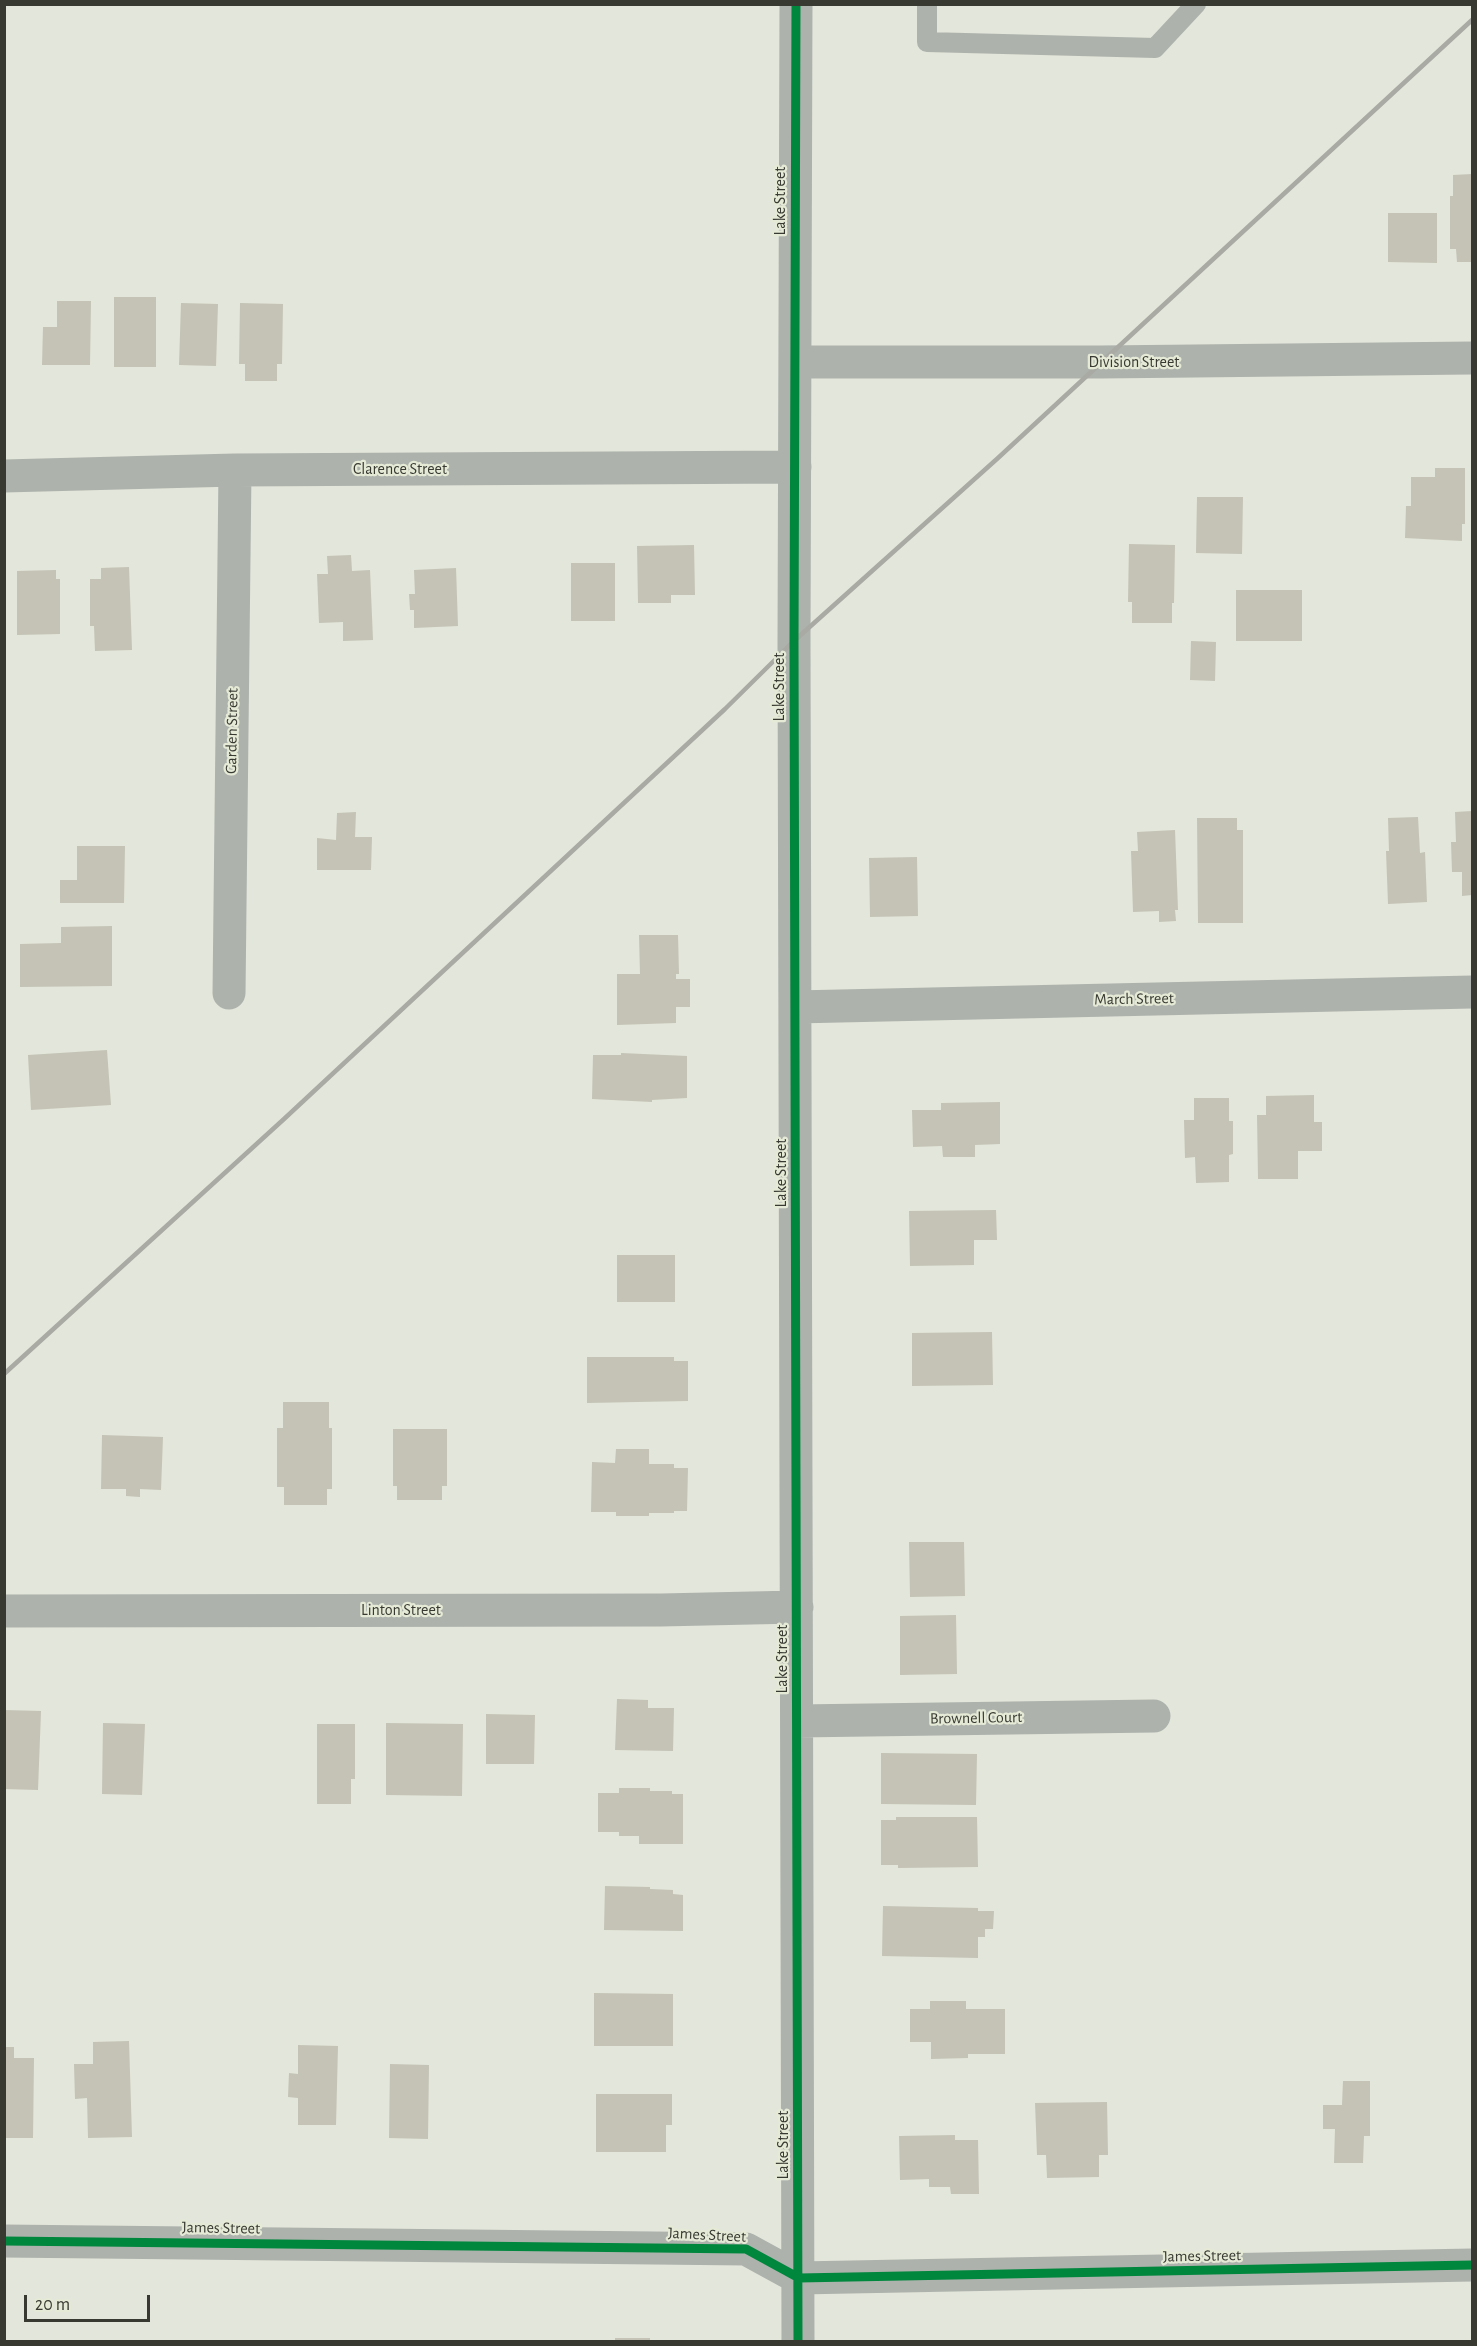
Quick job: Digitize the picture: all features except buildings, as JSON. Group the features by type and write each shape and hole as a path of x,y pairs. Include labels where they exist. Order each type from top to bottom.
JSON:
{"street":[{"name":"Lake Street","path":"796,4 795,1007 798,2342"},
{"name":"Division Street","path":"795,362 1101,362 1473,358"},
{"name":"Clarence Street","path":"4,477 235,470 795,467"},
{"name":"Garden Street","path":"229,993 235,470"},
{"name":"March Street","path":"795,1007 1473,992"},
{"name":"Linton Street","path":"4,1611 661,1610 797,1607"},
{"name":"Brownell Court","path":"797,1721 1154,1716"},
{"name":"James Street","path":"4,2241 746,2249 799,2278 1473,2265"}],"lane":[{"path":"927,4 927,42 1155,48 1197,4"}],"railway":[{"path":"4,1374 284,1119 725,709 794,641 998,458 1472,20"}],"cycle path":[{"path":"796,4 794,641 798,2342"},
{"path":"4,2241 746,2249 799,2278 1472,2265"}]}
